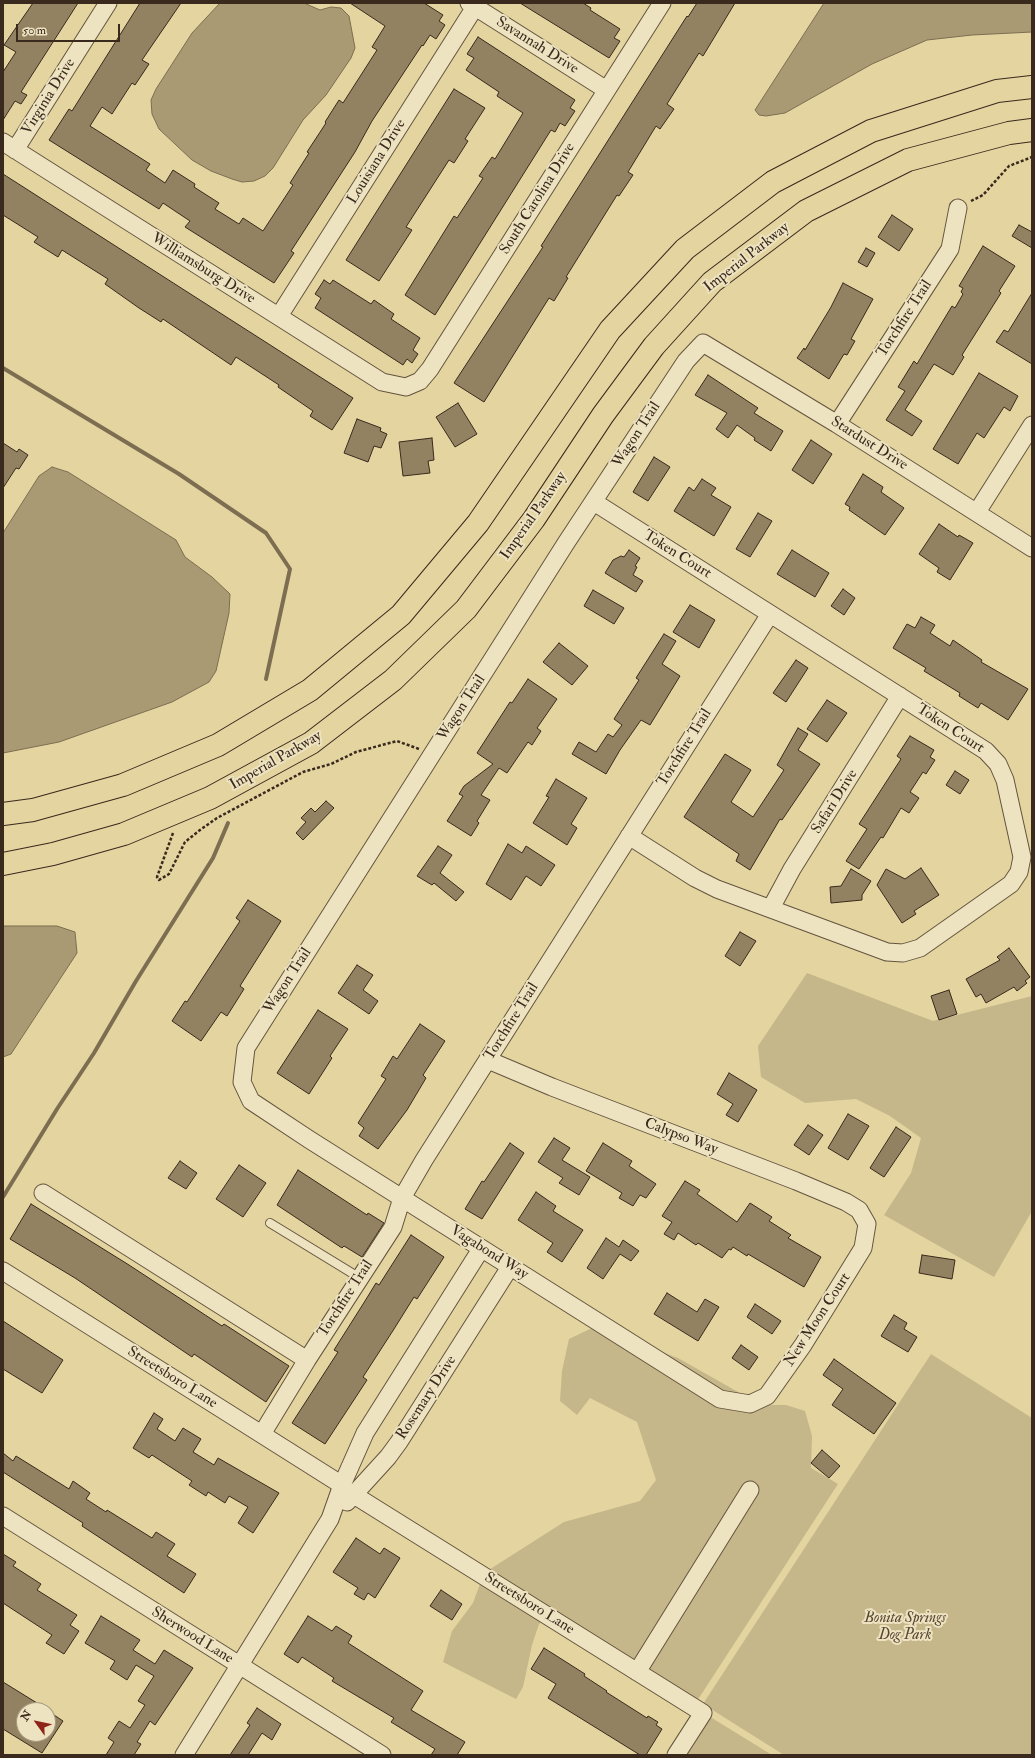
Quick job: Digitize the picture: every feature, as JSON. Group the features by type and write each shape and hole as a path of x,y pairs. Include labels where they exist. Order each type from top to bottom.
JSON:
{"main road":[{"path":"3,814 33,810 123,785 218,746 310,690 401,615 478,523 610,330 684,249 773,182 871,131 997,91 1032,87"},
{"name":"Imperial Parkway","path":"3,864 53,854 124,834 210,798 311,743 393,680 466,609 534,519 603,415 654,346 712,282 806,211 908,160 1009,133 1032,130"}],"street":[{"name":"Virginia Drive","path":"9,146 108,3"},
{"name":"South Carolina Drive","path":"406,387 420,381 430,369 605,89 662,3"},
{"name":"Savannah Drive","path":"472,5 605,89"},
{"name":"Louisiana Drive","path":"278,316 472,5"},
{"name":"Williamsburg Drive","path":"9,146 382,382 406,387"},
{"name":"Torchfire Trail","path":"837,424 950,249 958,208"},
{"name":"Stardust Drive","path":"703,343 837,424 1032,548"},
{"name":"Wagon Trail","path":"242,1082 246,1048 686,360 703,343"},
{"path":"977,512 1032,425"},
{"name":"Token Court","path":"594,502 986,751 998,764 1005,780 1020,840 1022,857 1019,872 1011,884 981,907 920,948 904,953 887,952 695,878 629,836"},
{"name":"Torchfire Trail","path":"262,1434 306,1360 393,1226 402,1198 428,1153 770,614"},
{"name":"Safari Drive","path":"771,908 792,869 900,696"},
{"name":"Calypso Way","path":"488,1060 552,1087 846,1202 859,1210 867,1224"},
{"name":"Vagabond Way","path":"242,1082 251,1100 481,1249 720,1399 750,1404"},
{"path":"43,1194 306,1360"},
{"name":"New Moon Court","path":"750,1404 767,1396 802,1345 863,1248 867,1224"},
{"name":"Rosemary Drive","path":"348,1490 365,1433 481,1249"},
{"name":"Rosemary Drive","path":"184,1755 348,1490 399,1442 510,1267"},
{"name":"Streetsboro Lane","path":"3,1271 703,1713 676,1755"},
{"path":"637,1672 750,1490"},
{"name":"Sherwood Lane","path":"3,1516 382,1755"}],"lane":[{"path":"270,1222 360,1278"}],"path":[{"path":"958,208 983,195 1009,166 1032,157"},
{"path":"174,830 157,877 159,880 169,874 186,842 200,830 217,818 304,772 331,764 356,752 397,741 433,754"}],"green space":[{"path":"807,973 933,1021 1032,996 1032,1211 994,1277 884,1215 911,1173 921,1138 890,1116 856,1099 805,1103 761,1077 758,1046"},
{"path":"594,1327 678,1358 761,1405 786,1405 805,1411 812,1436 811,1468 838,1484 697,1701 699,1710 772,1755 677,1755 693,1719 688,1704 555,1613 539,1624 532,1645 523,1687 516,1699 443,1662 452,1631 473,1603 484,1573 564,1522 640,1501 656,1480 637,1422 590,1398 577,1415 560,1401 562,1371 569,1339"},
{"name":"Bonita Springs Dog Park","path":"931,1354 1032,1418 1032,1755 784,1755 703,1704"}],"shaded area":[{"path":"220,3 304,3 320,10 331,7 341,8 349,16 355,48 351,58 326,95 303,120 273,168 265,176 254,181 242,182 232,179 211,171 192,160 159,129 152,114 151,100 156,89 192,33"},
{"path":"824,3 1032,3 1032,32 972,35 927,40 872,64 785,113 766,116 759,115 755,110"},
{"path":"52,467 68,472 176,540 185,557 212,577 230,594 229,613 216,671 209,682 172,702 59,742 3,753 3,533 39,476"},
{"path":"3,926 57,926 75,932 77,953 11,1054 3,1057"}],"building":[{"path":"33,3 78,3 21,92 27,95 21,104 15,101 3,120 3,72 16,52 4,45"},
{"path":"140,3 181,3 142,60 149,64 135,85 132,83 112,114 102,107 90,126 150,164 146,170 165,183 173,170 195,184 194,187 219,203 215,209 239,224 243,218 263,231 293,185 290,183 309,153 307,152 326,123 325,122 339,100 343,103 377,50 372,47 385,26 350,3 424,3 443,15 439,21 445,25 436,39 430,35 423,46 422,45 372,121 355,152 291,251 294,253 274,283 185,227 190,221 163,203 159,209 49,140 69,109 72,111"},
{"path":"520,3 583,3 591,8 590,10 620,29 614,38 620,41 609,58"},
{"path":"697,3 735,3 703,56 699,53 667,104 674,109 660,129 656,126 628,172 633,175 619,196 617,195 566,277 568,278 554,301 549,298 484,402 454,383 543,247 541,246 687,16 688,17"},
{"path":"478,37 575,100 570,108 575,111 565,126 560,123 555,132 551,130 435,315 405,295 454,216 457,218 483,178 479,176 492,157 495,159 523,113 497,96 499,92 466,70 474,58 467,54"},
{"path":"454,89 485,108 465,139 468,141 454,163 449,160 406,227 412,230 379,281 346,260"},
{"path":"3,174 353,398 332,430 310,416 313,411 278,387 279,385 236,357 231,365 163,319 161,322 139,308 105,284 108,279 62,250 58,257 34,242 38,237 3,215"},
{"path":"892,215 913,229 899,251 878,237"},
{"path":"1019,225 1032,232 1032,248 1012,236"},
{"path":"983,246 1015,266 999,291 1001,293 962,355 964,357 953,375 934,364 905,410 922,421 912,436 886,420 905,391 898,387 914,361 917,364 952,306 955,308 963,294 961,292 963,288 959,286"},
{"path":"866,248 875,253 867,267 858,262"},
{"path":"324,280 330,284 333,280 371,304 374,300 394,314 391,319 420,338 413,350 418,354 412,363 407,359 403,365 315,308 321,298 315,294"},
{"path":"843,283 873,299 851,339 855,341 847,355 844,354 829,379 797,358 804,348 805,350 831,307"},
{"path":"1032,293 1032,364 996,342 1004,330 1008,332"},
{"path":"979,373 1018,396 1010,411 1004,407 984,438 977,433 958,464 933,449"},
{"path":"708,375 758,408 754,413 783,431 771,451 754,440 755,438 737,425 728,438 716,429 727,413 695,395"},
{"path":"458,403 477,434 455,447 436,417"},
{"path":"357,419 381,428 380,431 387,434 381,448 374,446 368,462 344,453"},
{"path":"432,438 434,460 428,461 430,473 403,476 399,442"},
{"path":"811,440 832,454 813,484 792,470"},
{"path":"3,443 17,452 19,449 28,455 19,469 16,468 3,488"},
{"path":"654,457 670,467 648,501 633,492"},
{"path":"863,474 883,487 881,492 904,508 885,535 849,510 850,507 845,504"},
{"path":"702,479 716,488 711,495 731,507 714,536 674,511 689,487 694,491"},
{"path":"758,513 772,521 750,557 736,549"},
{"path":"939,524 958,537 959,535 973,543 950,580 937,572 939,568 919,554"},
{"path":"629,550 640,558 635,566 637,567 633,575 643,581 636,592 605,573 613,560 621,556 624,557"},
{"path":"792,550 829,573 815,597 777,574"},
{"path":"843,589 855,598 844,615 831,606"},
{"path":"593,590 624,608 614,624 584,606"},
{"path":"690,605 715,620 699,648 673,632"},
{"path":"921,617 935,625 930,633 950,646 953,640 982,660 981,662 1028,689 1008,720 981,703 978,708 959,696 960,693 924,671 926,668 893,648 907,624 915,628"},
{"path":"664,634 676,641 662,664 680,676 650,725 641,720 620,750 606,774 572,754 579,742 596,752 608,734 613,737 622,725 614,719 639,680 636,678"},
{"path":"559,643 588,666 572,685 543,662"},
{"path":"796,660 808,668 786,702 773,693"},
{"path":"528,679 557,699 537,728 541,731 532,745 528,742 507,773 499,768 481,795 490,800 477,821 479,823 471,836 447,821 463,796 459,794 464,786 493,764 477,753 510,702 512,703"},
{"path":"827,700 847,713 827,742 807,729"},
{"path":"798,728 808,734 798,750 820,764 782,820 780,819 750,870 736,861 739,854 684,817 725,754 751,770 731,802 753,817 784,770 777,765"},
{"path":"910,736 934,750 930,757 935,760 926,774 923,772 910,792 919,798 909,813 901,808 883,838 881,837 859,869 846,861 867,829 859,824 901,759 897,756"},
{"path":"955,771 969,780 960,794 946,785"},
{"path":"556,779 587,798 571,824 577,828 567,845 533,823 549,797 546,796"},
{"path":"326,801 334,808 303,840 296,833 306,822 301,818 311,808 315,812"},
{"path":"508,844 522,853 526,846 555,865 541,886 526,876 511,900 486,884"},
{"path":"438,846 452,855 440,873 464,892 456,901 434,883 432,885 417,876"},
{"path":"921,868 939,895 914,911 916,914 902,923 877,885 886,869 905,879"},
{"path":"851,869 871,881 862,895 862,900 831,903 830,887 841,886"},
{"path":"248,900 281,921 240,986 244,989 227,1016 221,1012 201,1041 172,1021 185,1001 187,1002 240,921 236,918"},
{"path":"740,932 756,941 740,966 725,956"},
{"path":"1009,948 1030,977 1025,981 1027,983 1017,991 1014,987 986,1003 981,994 976,997 966,979 1000,960 997,957"},
{"path":"357,965 373,975 363,990 378,1001 369,1014 338,993"},
{"path":"949,990 957,1014 939,1020 931,996"},
{"path":"318,1010 348,1029 330,1056 332,1058 309,1094 277,1073"},
{"path":"420,1024 445,1041 423,1075 426,1078 407,1110 378,1149 359,1136 364,1128 358,1123 386,1079 381,1076 393,1056 397,1059"},
{"path":"729,1073 757,1090 738,1122 726,1115 733,1104 717,1094"},
{"path":"848,1114 869,1126 848,1160 828,1148"},
{"path":"808,1125 823,1135 809,1155 794,1145"},
{"path":"896,1127 911,1137 884,1177 870,1168"},
{"path":"554,1138 570,1148 562,1160 590,1177 579,1195 559,1183 563,1178 538,1162"},
{"path":"510,1143 524,1153 482,1219 465,1209 482,1181 484,1182"},
{"path":"603,1143 632,1161 629,1166 656,1184 646,1198 640,1195 633,1206 619,1198 622,1193 586,1171"},
{"path":"180,1161 197,1173 186,1189 168,1178"},
{"path":"239,1165 266,1183 243,1217 216,1199"},
{"path":"298,1170 367,1215 368,1213 384,1223 362,1257 344,1246 342,1248 277,1205"},
{"path":"685,1181 700,1190 697,1194 737,1222 750,1203 772,1217 769,1221 791,1235 788,1238 821,1257 804,1287 748,1254 747,1256 733,1247 731,1250 729,1249 722,1258 698,1243 696,1245 678,1233 674,1240 664,1234 672,1222 662,1216"},
{"path":"536,1192 556,1206 553,1211 583,1230 562,1262 547,1252 553,1243 518,1220"},
{"path":"31,1204 129,1265 222,1326 224,1324 289,1366 266,1402 194,1354 192,1357 75,1278 10,1239"},
{"path":"411,1235 444,1257 417,1299 414,1297 363,1377 367,1380 325,1444 292,1423 338,1352 334,1350 376,1283 379,1285"},
{"path":"606,1238 619,1247 623,1240 639,1251 631,1261 620,1254 603,1279 587,1268"},
{"path":"922,1255 955,1260 952,1279 919,1273"},
{"path":"667,1293 697,1312 705,1299 719,1307 698,1341 654,1314"},
{"path":"755,1304 781,1321 772,1334 747,1317"},
{"path":"894,1315 907,1323 904,1329 917,1337 908,1352 881,1336"},
{"path":"3,1321 63,1360 42,1393 3,1369"},
{"path":"741,1345 758,1357 749,1370 732,1358"},
{"path":"834,1359 896,1403 874,1434 832,1405 843,1389 823,1375"},
{"path":"154,1413 163,1419 157,1429 175,1441 183,1428 201,1439 193,1452 214,1465 218,1458 279,1493 253,1533 238,1523 248,1507 229,1496 225,1503 208,1492 206,1496 189,1485 192,1481 152,1455 149,1458 133,1448"},
{"path":"822,1450 840,1466 829,1478 811,1463"},
{"path":"3,1453 13,1461 16,1456 69,1489 73,1481 90,1493 86,1499 106,1512 107,1510 152,1538 156,1532 175,1544 167,1556 196,1574 184,1593 82,1526 83,1523 3,1472"},
{"path":"356,1538 380,1554 384,1548 400,1558 375,1598 368,1593 364,1600 354,1594 358,1588 333,1572"},
{"path":"3,1554 16,1562 13,1566 41,1584 37,1590 77,1615 70,1625 79,1631 64,1654 46,1643 52,1635 3,1603"},
{"path":"441,1590 462,1604 452,1620 430,1606"},
{"path":"101,1616 140,1640 133,1650 155,1664 164,1650 193,1668 155,1725 150,1721 137,1742 141,1744 134,1755 106,1755 114,1742 108,1738 119,1721 130,1728 145,1705 138,1701 154,1676 136,1665 127,1680 110,1669 115,1661 85,1643"},
{"path":"308,1616 332,1631 336,1626 352,1636 348,1643 423,1691 411,1710 465,1742 457,1755 431,1755 435,1749 391,1722 394,1718 332,1681 334,1678 302,1657 298,1663 284,1654"},
{"path":"544,1648 585,1674 584,1676 607,1691 606,1692 647,1718 648,1716 658,1722 656,1725 662,1729 646,1755 640,1755 548,1698 556,1684 531,1669"},
{"path":"3,1682 35,1702 16,1702 16,1737 3,1729"},
{"path":"257,1708 281,1724 272,1740 262,1733 248,1755 230,1755 250,1725 247,1723"},
{"path":"56,1716 63,1721 56,1732"},
{"path":"24,1742 49,1742 42,1753"}],"waterway":[{"path":"3,368 179,474 266,533 290,569 266,679"},
{"path":"3,1197 57,1109 94,1053 136,981 213,858 228,823"}]}
